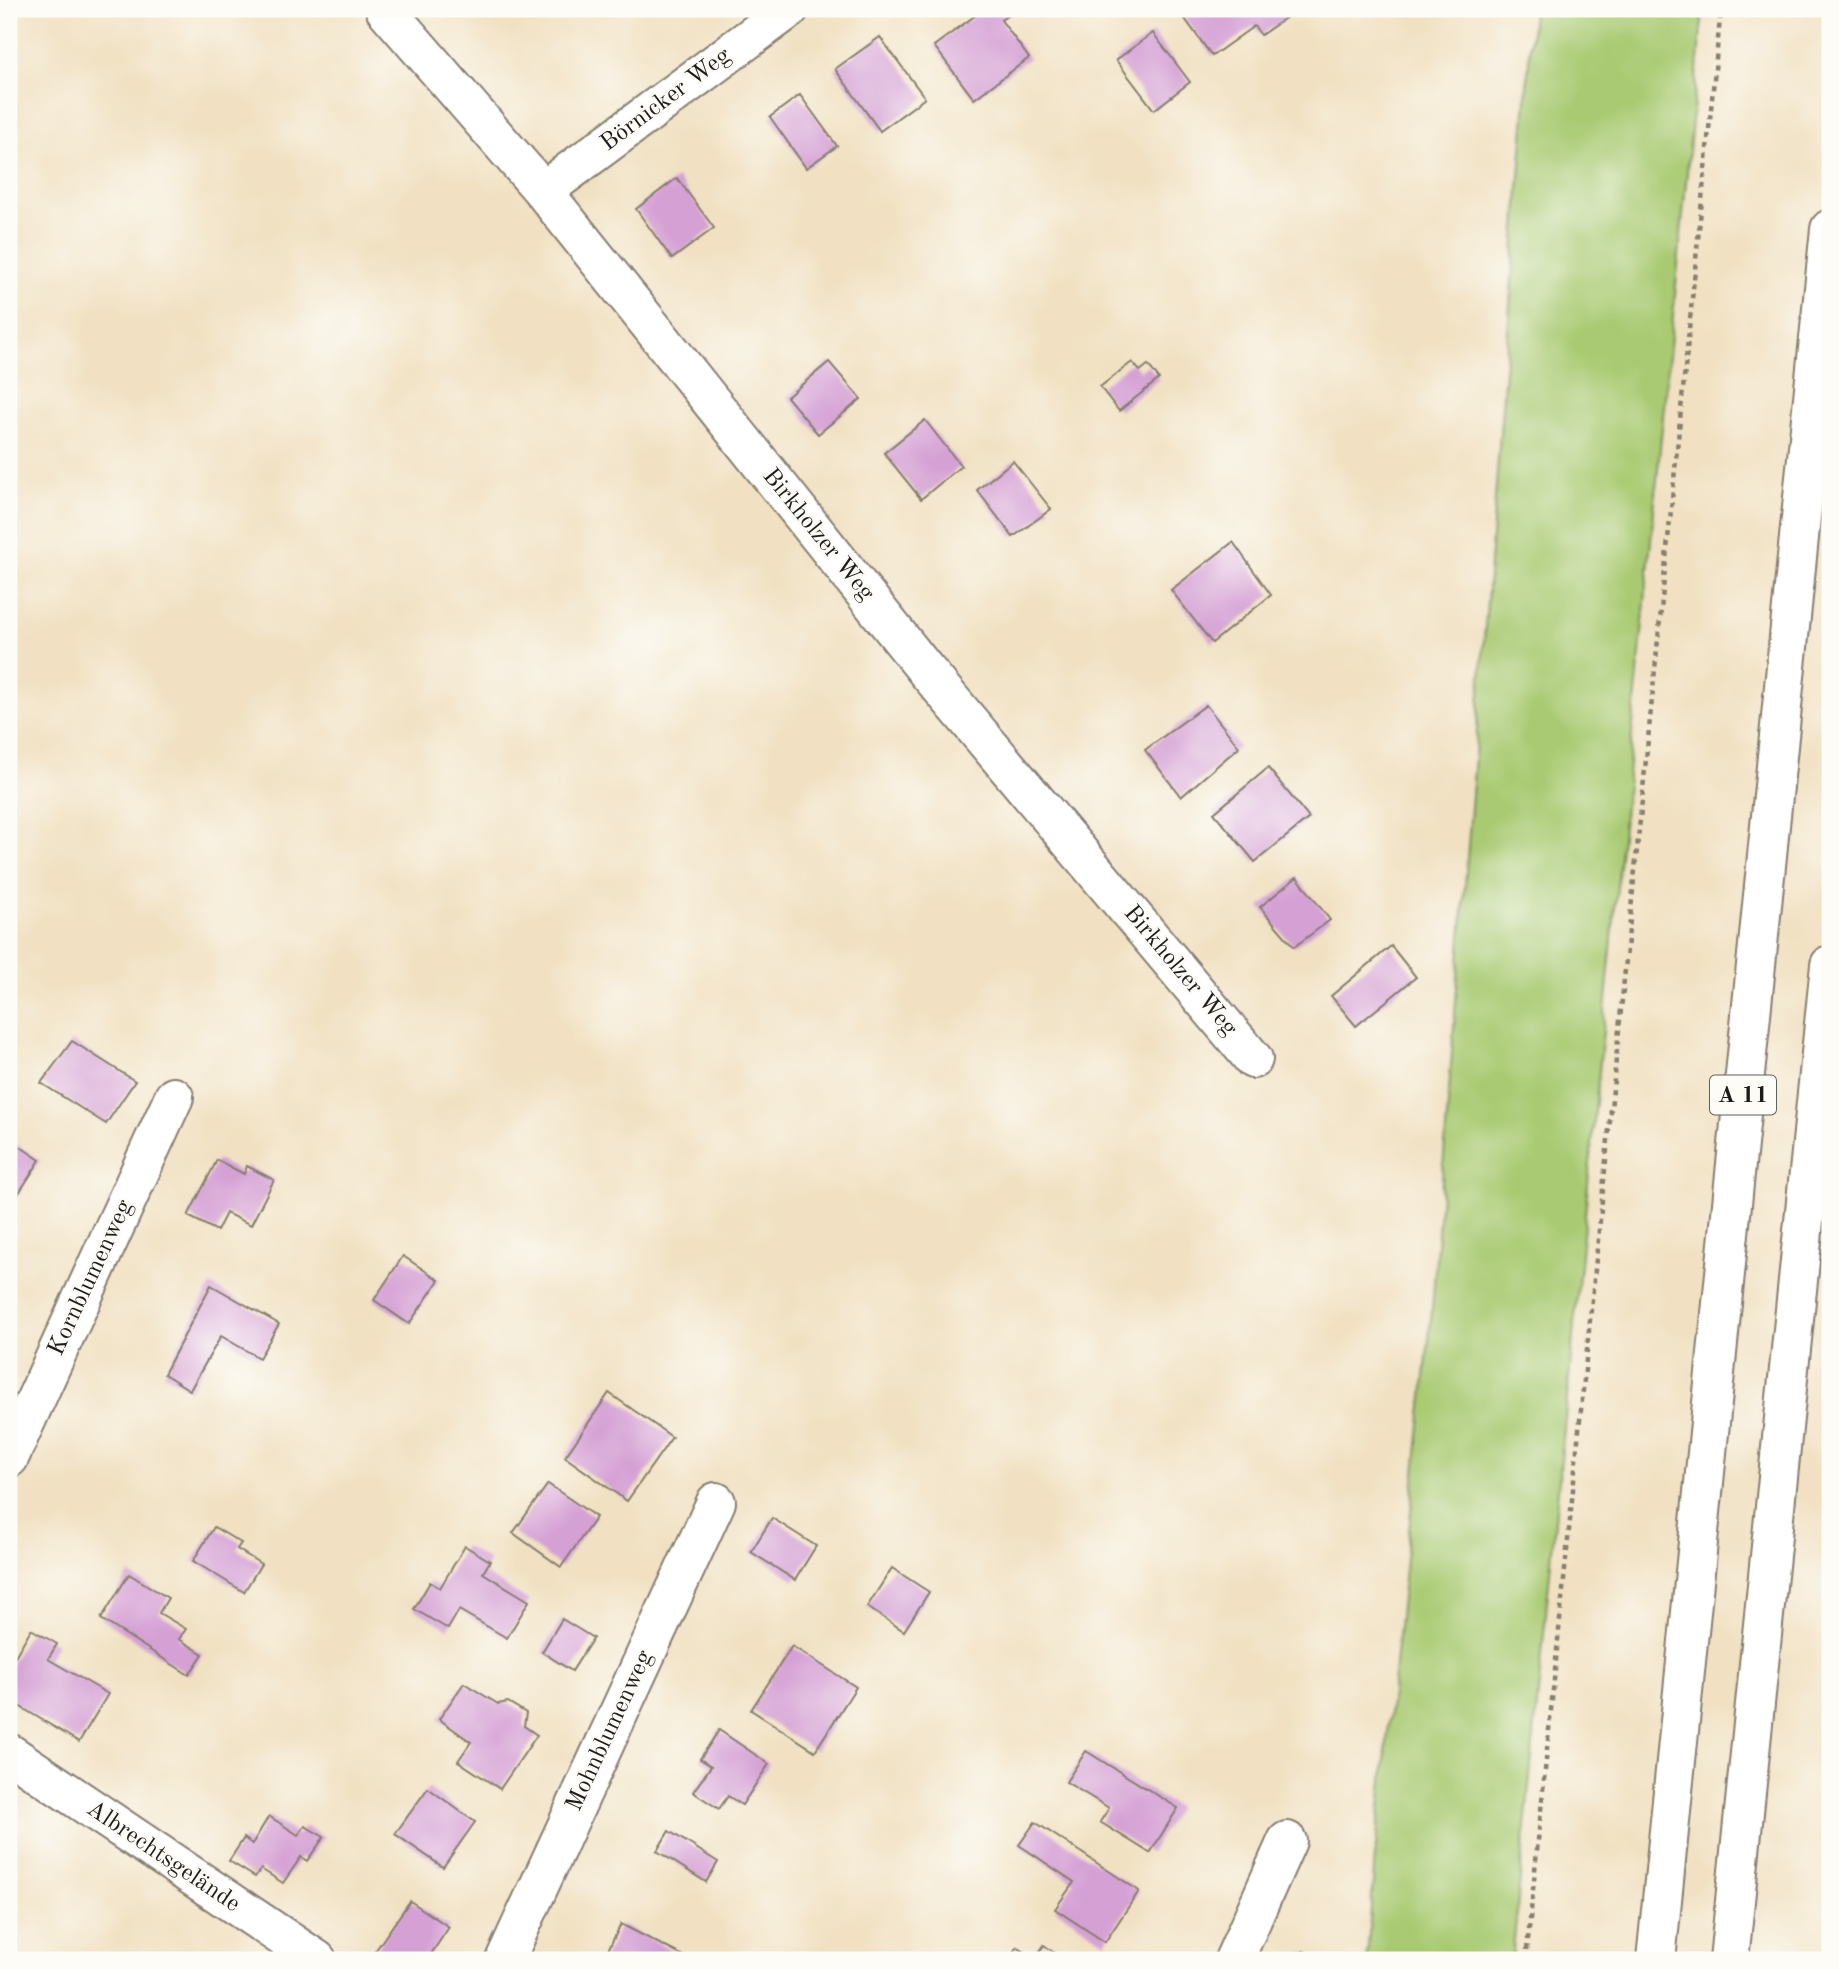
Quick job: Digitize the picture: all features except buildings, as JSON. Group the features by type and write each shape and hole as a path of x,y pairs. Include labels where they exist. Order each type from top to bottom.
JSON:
{"main road":[{"name":"Birkholzer Weg","path":"385,9 543,191 925,669 1254,1059"},
{"name":"Börnicker Weg","path":"543,191 789,9"},
{"name":"A 11","path":"1656,1960 1830,229"},
{"path":"1729,1960 1830,965"},
{"name":"Kornblumenweg","path":"9,1458 174,1097"},
{"name":"Mohnblumenweg","path":"505,1960 716,1502"},
{"name":"Albrechtsgelände","path":"9,1753 317,1960"},
{"path":"1234,1960 1287,1841"}],"path":[{"path":"9,25 16,9"},
{"path":"1526,1960 1721,9"}],"green space":[{"path":"1533,9 1703,9 1512,1960 1367,1960 1375,1856 1432,1310"}]}
